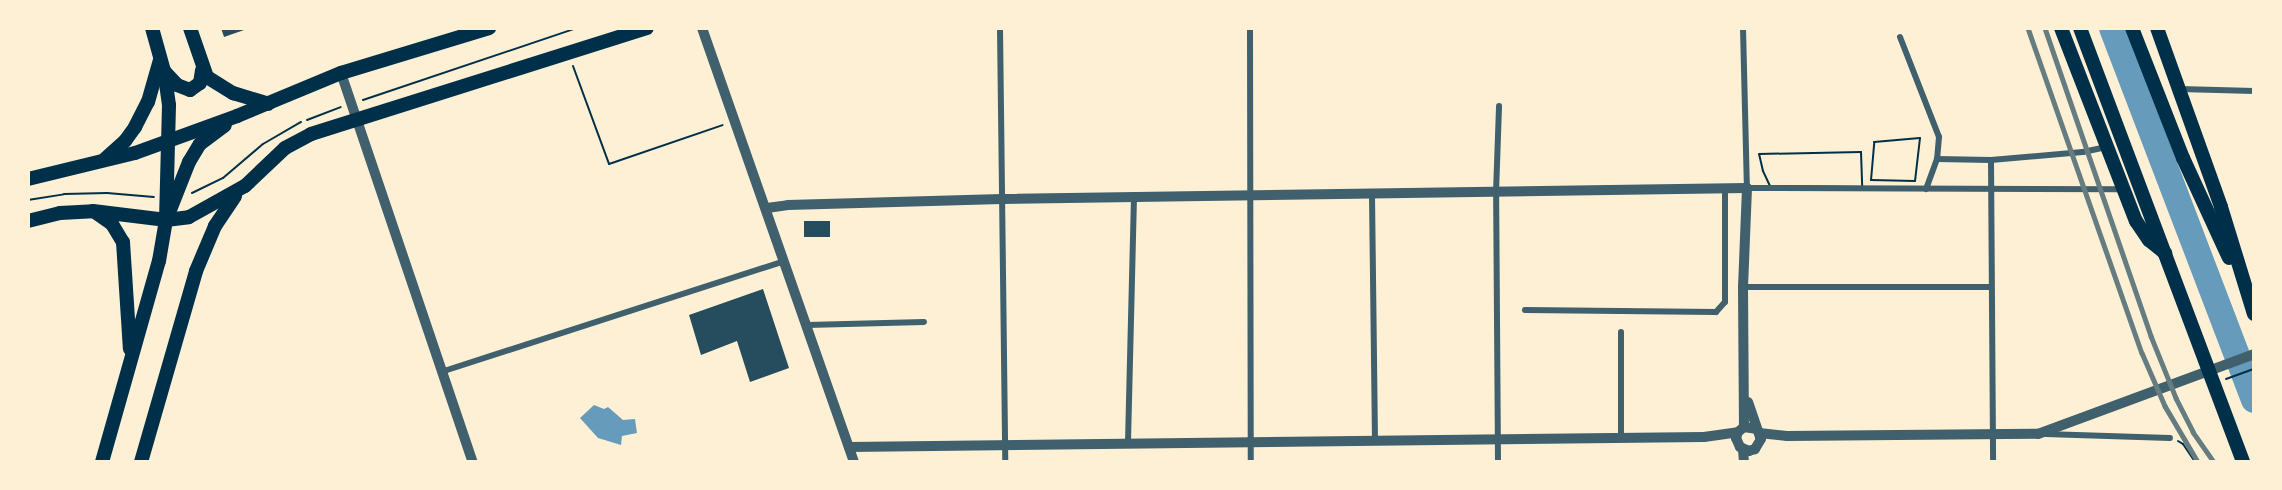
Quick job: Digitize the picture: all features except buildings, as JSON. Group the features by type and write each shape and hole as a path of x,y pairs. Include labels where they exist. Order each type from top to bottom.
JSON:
{"main road":[{"path":"190,28 202,70 207,77 233,93 268,104"},
{"path":"28,179 103,161 169,140 268,104 341,73 489,28"},
{"path":"141,462 196,271 223,213 245,186 285,148 311,134 356,118 569,55 647,28"},
{"path":"2061,28 2136,221 2149,240 2166,255"},
{"path":"2080,28 2241,458"},
{"path":"2132,28 2184,158 2252,309"},
{"path":"2157,28 2221,207 2252,309"},
{"path":"102,462 159,261 166,220 169,140 163,64 154,32"},
{"path":"163,64 184,90 190,90 200,83 202,70"},
{"path":"103,161 125,141 135,127 163,64"},
{"path":"166,220 189,162 200,144 237,116"},
{"path":"28,221 60,213 93,211 166,220 189,216 245,186"},
{"path":"93,211 112,224 123,242 131,359"}],"street":[{"path":"702,28 767,208 854,462"},
{"path":"1000,28 1005,462"},
{"path":"1250,28 1251,462"},
{"path":"1743,28 1747,189 1743,287 1745,390 1740,447 1744,462"},
{"path":"1900,37 1939,137 1937,159 1926,189"},
{"path":"341,73 473,462"},
{"path":"2179,89 2253,91"},
{"path":"1498,462 1496,194 1499,106"},
{"path":"1937,159 1991,160 2083,152 2106,147"},
{"path":"1991,160 1990,287 1993,462"},
{"path":"767,208 788,205 1002,199 1496,194 1725,189 2123,189"},
{"path":"1525,310 1716,312 1725,302 1725,189"},
{"path":"1372,195 1375,440"},
{"path":"1128,442 1134,198"},
{"path":"444,371 785,260"},
{"path":"1743,287 1990,287"},
{"path":"807,325 924,322"},
{"path":"1621,332 1621,438"},
{"path":"2038,434 2252,355"},
{"path":"1745,390 1758,431 1757,447 1752,462"},
{"path":"849,447 1704,437 1741,429 1787,436 2038,434 2170,438"},
{"path":"1704,437 1740,447 1757,447 1787,436"}],"path":[{"path":"286,129 351,104 577,28"},
{"path":"569,55 609,164 735,121"},
{"path":"1920,138 1915,181 1871,180 1874,142 1920,138"},
{"path":"1861,152 1862,187 1770,186 1759,154 1861,152"},
{"path":"2229,379 2253,369"},
{"path":"2170,438 2183,444 2195,462"}],"water":[{"path":"594,405 604,409 608,407 623,420 635,419 637,433 622,436 621,445 598,438 580,418"}],"waterway":[{"path":"2112,28 2254,400"}],"railway":[{"path":"2028,28 2142,353 2165,406 2198,462"},
{"path":"2045,28 2151,336 2176,398 2193,432 2214,462"}]}
